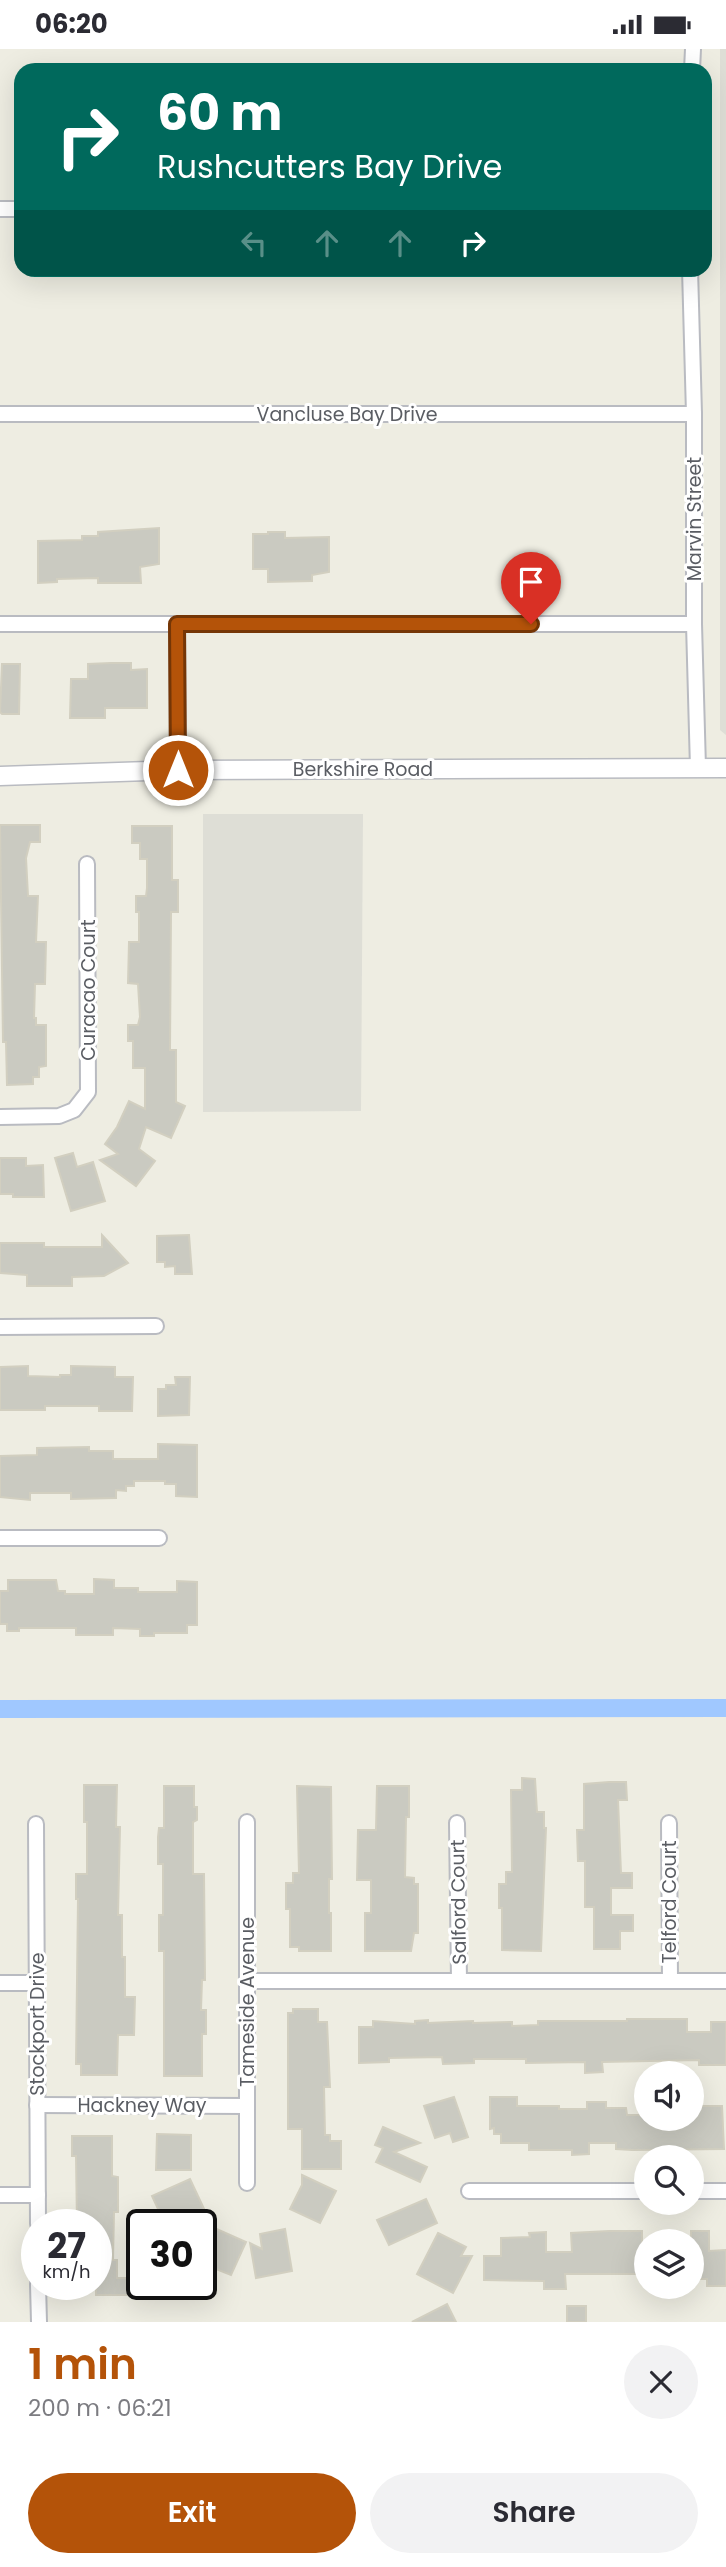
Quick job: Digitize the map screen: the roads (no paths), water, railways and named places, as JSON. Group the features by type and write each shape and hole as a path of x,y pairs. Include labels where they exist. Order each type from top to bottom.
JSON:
{"street":[{"name":"Marvin Street","path":"690,277 698,768"},
{"name":"Vancluse Bay Drive","path":"0,414 694,414"},
{"path":"0,624 694,624"},
{"path":"177,624 178,770"},
{"name":"Berkshire Road","path":"0,776 178,770 726,768"},
{"name":"Curacao Court","path":"0,1117 59,1116 74,1110 88,1092 87,864"},
{"path":"0,1327 156,1326"},
{"path":"0,1538 159,1538"},
{"name":"Tameside Avenue","path":"247,1822 247,2183"},
{"name":"Salford Court","path":"457,1823 459,1981"},
{"name":"Telford Court","path":"669,1823 670,1981"},
{"name":"Stockport Drive","path":"36,1824 38,2209"},
{"path":"247,1981 726,1981"},
{"path":"0,1983 37,1983"},
{"name":"Hackney Way","path":"37,2105 247,2106"},
{"path":"469,2191 634,2191"},
{"path":"704,2191 726,2191"},
{"path":"0,2195 38,2195"},
{"path":"38,2300 38,2322"}],"waterway":[{"path":"0,1709 726,1708"}]}
